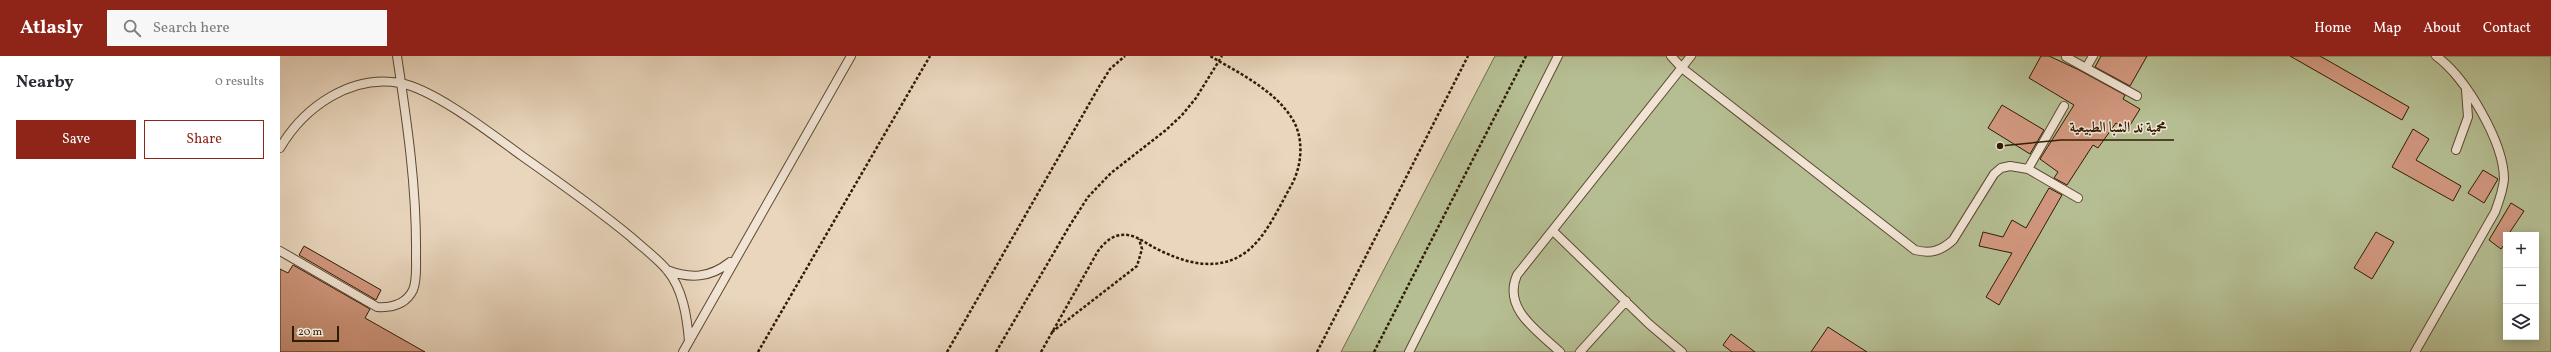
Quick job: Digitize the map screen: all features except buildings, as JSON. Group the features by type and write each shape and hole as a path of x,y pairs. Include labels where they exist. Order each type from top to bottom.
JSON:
{"lane":[{"path":"280,251 377,307 388,308 399,305 408,298 414,289 416,240 412,163 397,56"},
{"path":"683,352 851,56"},
{"path":"1409,352 1558,56"},
{"path":"1671,56 1682,68 1915,250 1930,252 1945,247 1953,240 1994,174 2001,168 2019,166 2028,169 2078,198"},
{"path":"1560,352 1520,314 1516,307 1513,291 1517,276 1691,56"},
{"path":"2086,68 2093,56"},
{"path":"2415,352 2495,212 2501,196 2504,180 2502,163 2475,100 2465,85 2436,56"},
{"path":"2066,57 2137,96"},
{"path":"280,148 300,120 316,105 335,94 370,83 401,83 426,94 475,123 583,200 667,270 680,275 695,277 709,274 734,260"},
{"path":"2456,150 2468,117 2465,85"},
{"path":"2028,169 2064,106"},
{"path":"1553,231 1682,352"},
{"path":"667,270 685,312 689,341"},
{"path":"1580,352 1626,301"}],"path":[{"path":"758,352 930,56"},
{"path":"947,352 1100,85 1110,69 1125,56"},
{"path":"1040,352 1105,242 1116,236 1128,235 1170,255 1195,264 1215,264 1233,258 1251,248 1264,234 1293,182 1300,163 1300,143 1295,124 1285,106 1270,93 1210,56"},
{"path":"996,352 1070,224 1088,197 1111,173 1166,130 1182,114 1196,98 1222,56"},
{"path":"1317,352 1468,56"},
{"path":"1374,352 1526,56"},
{"path":"1052,333 1137,266 1142,249 1139,239"}],"green space":[{"path":"1495,56 2551,56 2551,352 1341,352"}],"place":[{"name":"محمية ند الشبا الطبيعية","path":"2000,146"}]}
